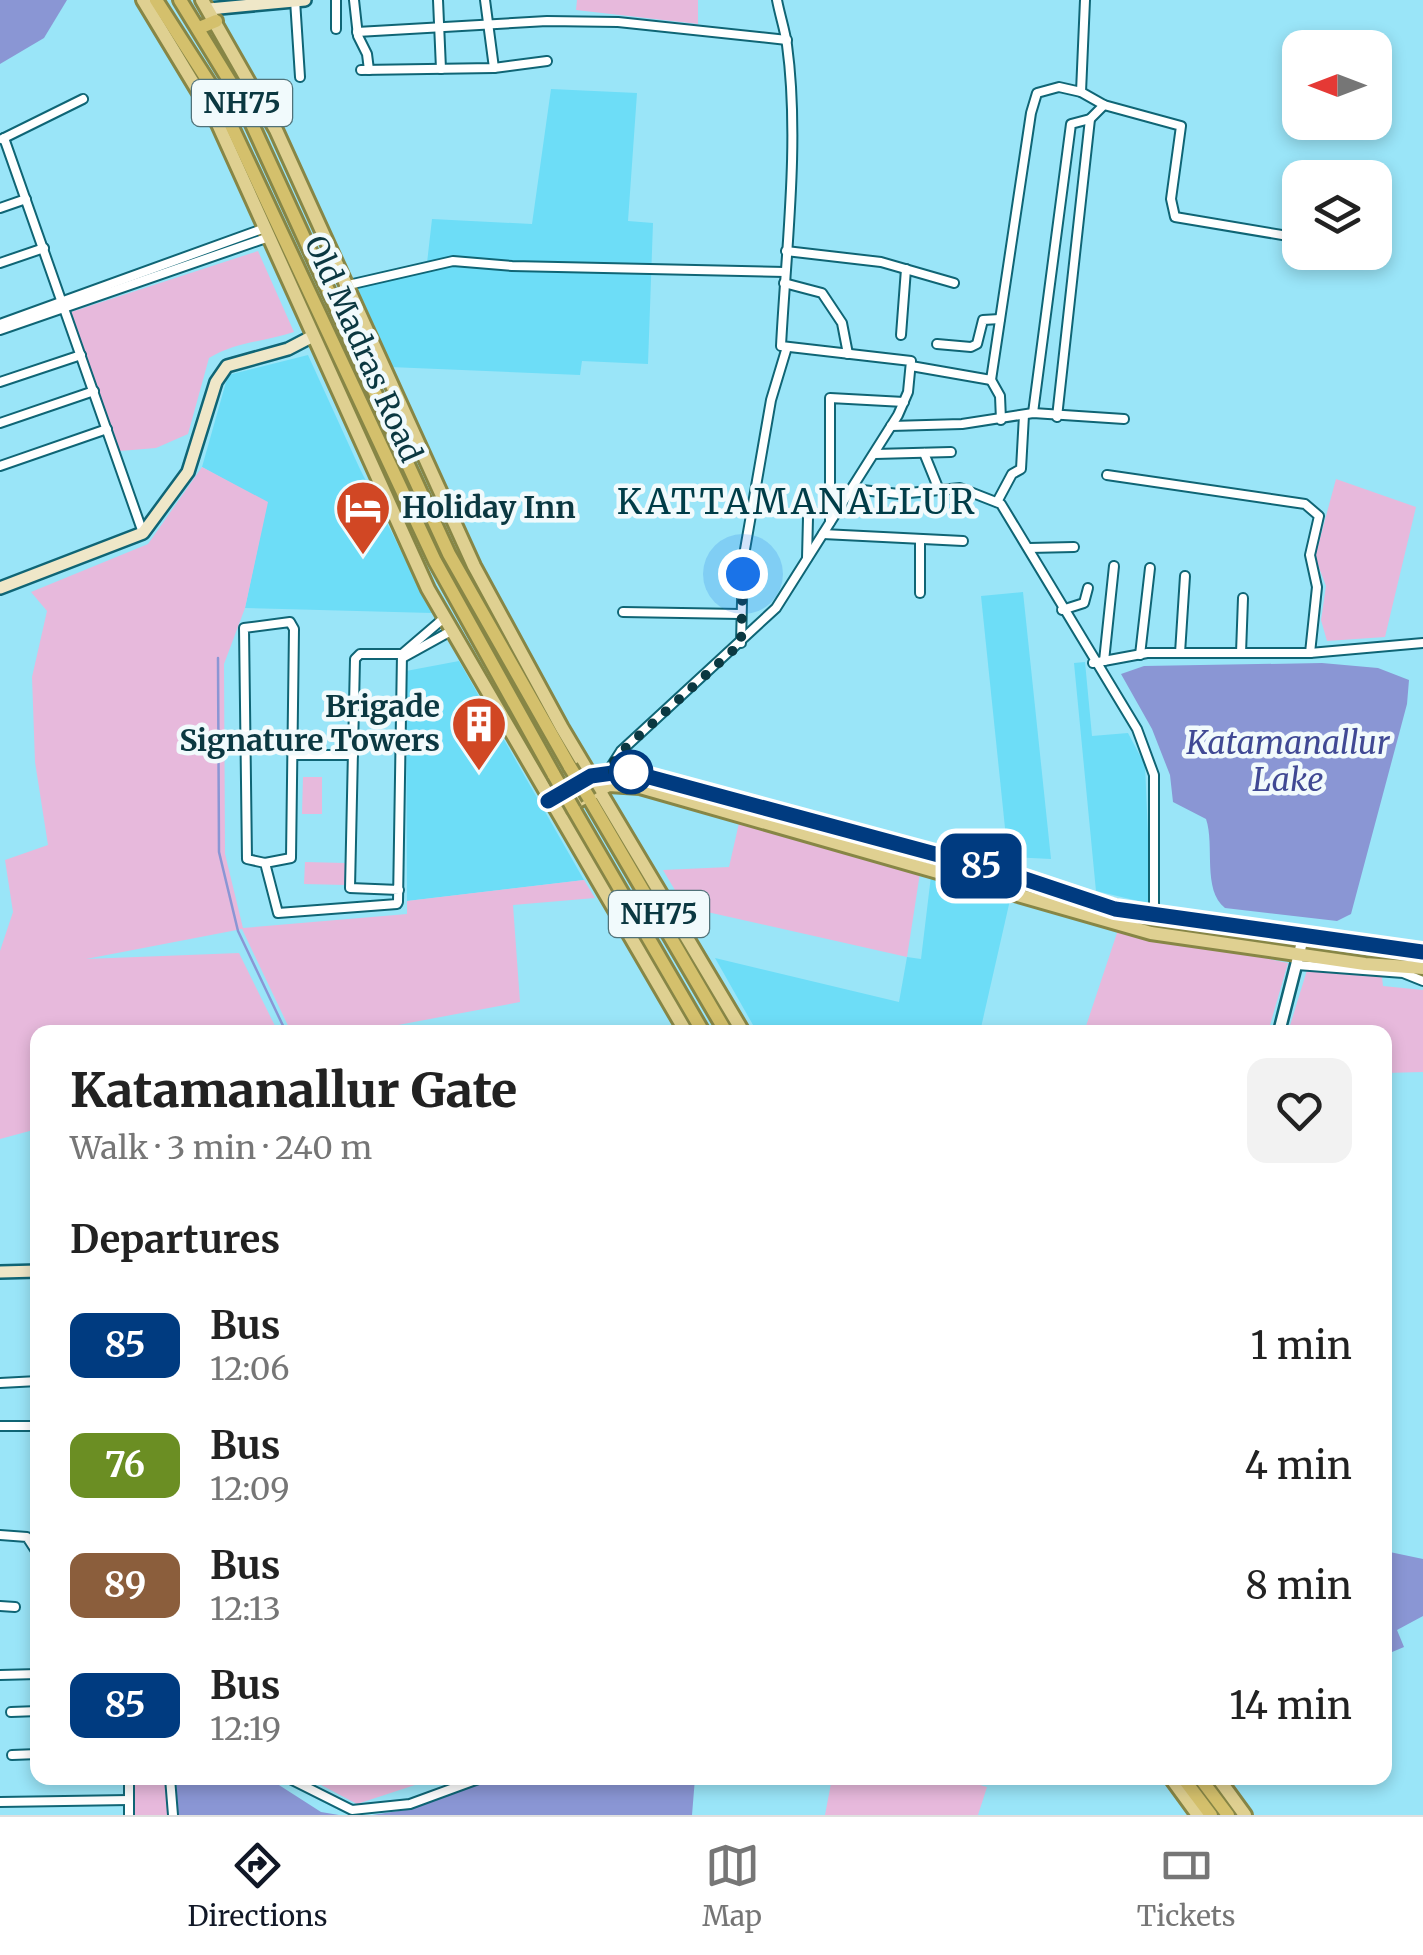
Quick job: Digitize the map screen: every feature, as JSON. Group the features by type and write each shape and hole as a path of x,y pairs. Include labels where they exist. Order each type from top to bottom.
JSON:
{"highway":[{"name":"Old Madras Road","path":"156,0 211,98 439,570 699,1025"},
{"name":"Old Madras Road","path":"180,0 240,98 449,554 570,767 599,784"},
{"path":"199,28 209,10"},
{"name":"NH75","path":"599,784 722,1025"},
{"path":"1188,1785 1210,1815"},
{"path":"1205,1785 1228,1815"}],"main road":[{"path":"143,0 211,98 372,472 447,624 682,1025"},
{"path":"305,0 209,10 260,98 474,566 740,1025"},
{"path":"0,588 143,533 188,472 216,382 227,366 288,350 312,336"},
{"path":"552,807 599,784 649,776 1013,875 1163,935 1298,960 1423,968"},
{"path":"1096,910 1423,952"},
{"path":"0,1272 30,1270"},
{"path":"1176,1785 1198,1815"},
{"path":"1223,1785 1245,1815"}],"street":[{"path":"295,0 300,77"},
{"path":"336,0 336,30"},
{"path":"354,0 365,70 494,68 548,61"},
{"path":"438,0 441,69"},
{"path":"485,0 494,68"},
{"path":"599,784 621,752 776,608 904,402 911,361 782,346 787,40 780,26 778,0"},
{"path":"1081,92 1085,0"},
{"path":"357,32 618,22 787,40"},
{"path":"1000,420 1000,396 992,380 1038,93 1059,86 1081,92 1104,105 1181,126 1171,200 1175,217 1282,235"},
{"path":"83,99 2,139 143,533"},
{"path":"998,502 1012,474 1021,470 1070,130 1076,120 1090,118 1104,105"},
{"path":"1058,417 1090,118"},
{"path":"0,208 26,199"},
{"path":"0,327 267,232"},
{"path":"0,263 44,248"},
{"path":"786,251 906,269 954,283"},
{"path":"344,286 454,261 785,272"},
{"path":"901,335 906,269"},
{"path":"784,284 822,293 842,323 848,354"},
{"path":"937,344 971,347 977,344 983,320 1000,320"},
{"path":"741,643 743,561 764,432 787,347"},
{"path":"0,382 81,354"},
{"path":"911,366 992,380"},
{"path":"0,424 94,392"},
{"path":"830,522 830,398 904,402"},
{"path":"891,426 1000,420 1028,414 1124,419"},
{"path":"0,466 107,429"},
{"path":"875,454 951,452"},
{"path":"924,453 939,490"},
{"path":"1108,475 1305,504 1319,516 1310,555 1317,587 1310,653"},
{"path":"853,489 899,494 974,491 998,502 1137,729 1154,775 1154,918"},
{"path":"806,560 808,518"},
{"path":"823,534 963,541"},
{"path":"920,540 920,594"},
{"path":"1028,548 1074,547"},
{"path":"1104,661 1114,566"},
{"path":"1140,655 1150,568"},
{"path":"1180,654 1184,576"},
{"path":"1062,610 1084,603 1088,588"},
{"path":"1240,654 1243,598"},
{"path":"623,612 740,614"},
{"path":"294,624 296,754 291,858 266,863 248,858 245,830 247,625 294,624"},
{"path":"399,890 350,888 355,659 360,654 403,656 447,624"},
{"path":"403,656 447,624"},
{"path":"1094,663 1140,655 1310,653 1423,643"},
{"path":"266,863 278,913 398,904 403,656"},
{"path":"296,754 353,754"},
{"path":"1281,1025 1303,938"},
{"path":"1298,960 1402,974 1423,982"},
{"path":"0,1383 30,1381"},
{"path":"0,1426 30,1426"},
{"path":"0,1535 27,1537 30,1542"},
{"path":"0,1606 14,1607"},
{"path":"0,1675 30,1674"},
{"path":"11,1712 30,1712"},
{"path":"12,1755 30,1754"},
{"path":"129,1785 129,1815"},
{"path":"171,1785 173,1815"},
{"path":"302,1785 352,1810 410,1804 455,1785"},
{"path":"0,1802 129,1800"}],"shaded area":[{"path":"577,0 698,0 698,24 576,10"},
{"path":"551,89 637,93 628,221 653,223 648,364 582,361 580,375 390,367 356,285 426,272 432,219 532,224"},
{"path":"258,251 294,332 240,345 209,358 188,434 156,448 120,451 71,312"},
{"path":"308,355 432,613 245,608 267,503 202,467 228,375"},
{"path":"202,467 268,502 245,608 224,664 225,854 243,928 407,914 407,901 584,880 595,898 513,905 520,1002 398,1025 288,1025 242,929 86,959 239,953 275,1025 30,1025 30,1131 0,1139 0,951 13,912 5,860 48,845 35,762 32,677 47,611 31,592 148,544"},
{"path":"1336,479 1416,507 1385,637 1327,641 1321,620 1326,586 1315,557"},
{"path":"1023,592 1051,859 1008,857 981,596"},
{"path":"459,661 584,880 407,901 406,671"},
{"path":"1085,662 1092,736 1128,733 1145,765 1151,904 1096,891 1074,663"},
{"path":"303,777 322,777 322,814 302,814"},
{"path":"739,823 920,873 907,957 685,907 663,870 729,867"},
{"path":"305,862 345,863 345,885 304,884"},
{"path":"931,876 1010,900 982,1025 753,1025 715,958 899,1002 907,957 921,959"},
{"path":"1119,927 1288,963 1270,1025 1086,1025"},
{"path":"1308,967 1382,977 1383,986 1423,990 1423,1072 1392,1073 1392,1025 1290,1025"},
{"path":"133,1785 166,1785 168,1815 134,1815"},
{"path":"321,1785 415,1785 357,1804"},
{"path":"831,1785 987,1787 978,1815 825,1815"}],"water":[{"path":"0,0 67,0 44,38 0,64"},
{"name":"Katamanallur Lake","path":"1322,663 1378,668 1409,680 1407,704 1351,914 1337,921 1225,908 1211,879 1206,819 1173,802 1170,775 1152,729 1121,674 1144,666"},
{"path":"1392,1552 1423,1559 1423,1616 1397,1630 1404,1647 1392,1652"},
{"path":"176,1785 279,1785 321,1812 339,1815 178,1815"},
{"path":"471,1785 694,1785 692,1815 372,1815 405,1810"}],"waterway":[{"path":"218,658 219,852 238,931 283,1025"}],"bus line":[{"name":"85","path":"548,801 591,776 627,771 1013,875 1154,918 1383,950 1423,952"}],"place":[{"name":"Holiday Inn","path":"363,557"},
{"name":"Brigade Signature Towers","path":"479,773"}],"district":[{"name":"KATTAMANALLUR","path":"797,502"}],"route":[{"path":"631,772 607,771 621,752 741,643 743,574"}]}
